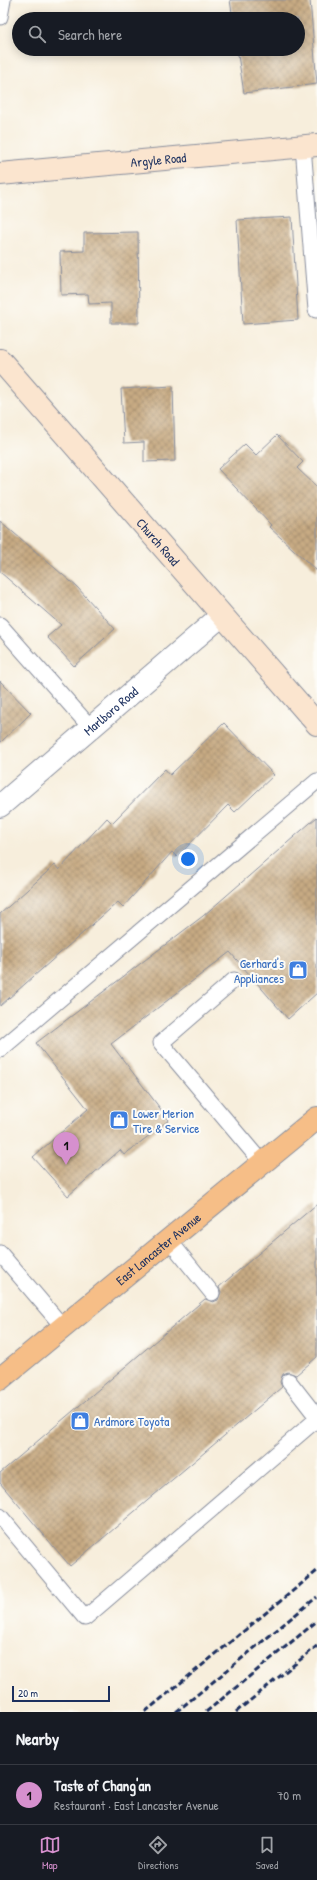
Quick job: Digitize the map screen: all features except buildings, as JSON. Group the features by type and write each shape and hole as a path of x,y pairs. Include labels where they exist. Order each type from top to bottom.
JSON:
{"highway":[{"name":"East Lancaster Avenue","path":"0,1379 317,1118"}],"street":[{"name":"Argyle Road","path":"0,174 310,146"},
{"name":"Church Road","path":"0,360 221,616 317,724"},
{"name":"Marlboro Road","path":"0,806 221,616"}],"lane":[{"path":"0,17 3,0"},
{"path":"310,146 316,310"},
{"path":"0,625 91,728"},
{"path":"0,1050 317,781"},
{"path":"234,980 161,1043 262,1163"},
{"path":"169,1240 212,1294"},
{"path":"0,1253 63,1327"},
{"path":"0,1516 84,1618 317,1418 289,1381"}],"railway":[{"path":"145,1712 317,1571"},
{"path":"176,1712 317,1597"},
{"path":"206,1712 317,1621"},
{"path":"236,1712 317,1646"}],"place":[{"name":"Gerhard's Appliances","path":"298,970"},
{"name":"Lower Merion Tire & Service","path":"119,1120"},
{"name":"Taste of Chang'an","path":"66,1165"},
{"name":"Ardmore Toyota","path":"80,1421"}]}
